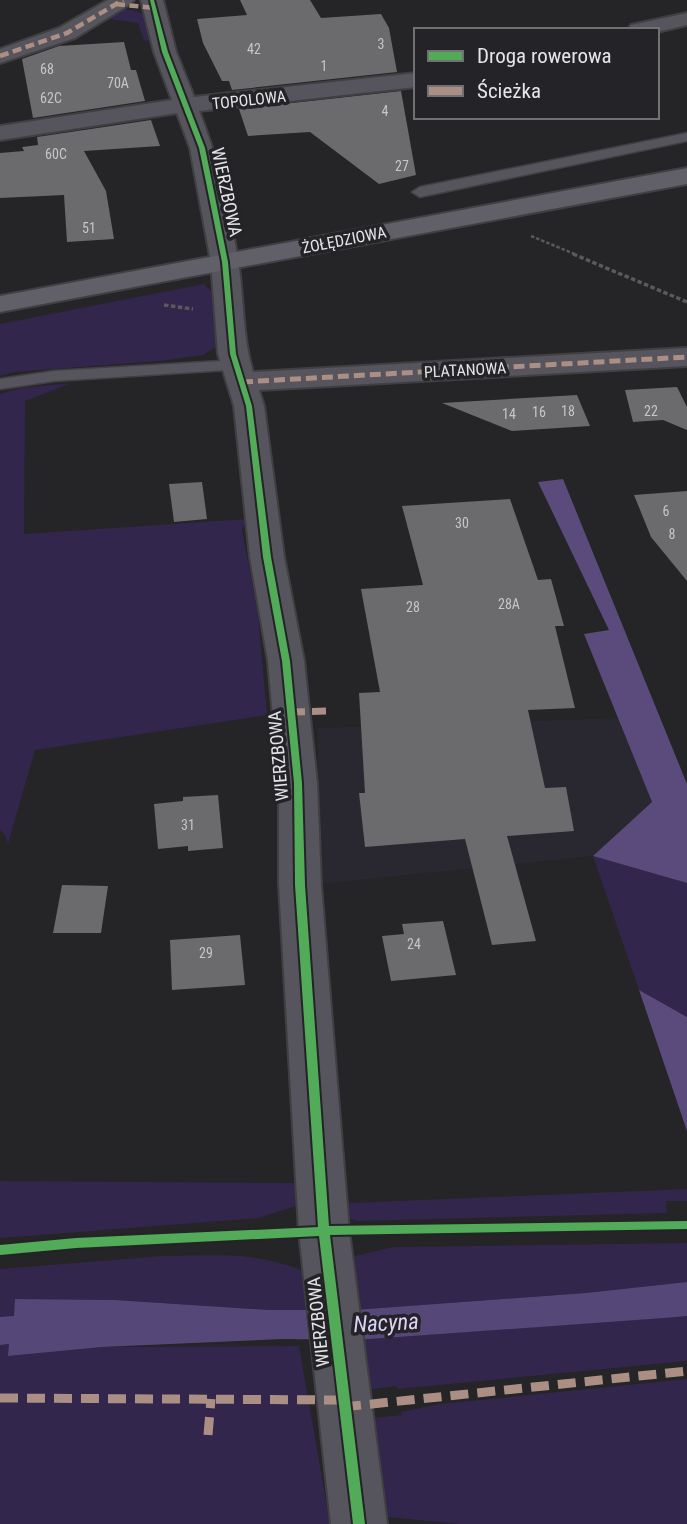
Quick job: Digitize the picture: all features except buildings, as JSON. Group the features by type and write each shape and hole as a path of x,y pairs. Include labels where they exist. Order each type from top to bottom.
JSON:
{"street":[{"path":"0,56 66,33 120,2 153,4"},
{"name":"WIERZBOWA","path":"153,4 169,63 188,106 202,148 225,262 228,310 239,374 248,407 267,557 286,661 298,783 301,899 324,1231 359,1524"},
{"path":"644,28 674,16"},
{"name":"TOPOLOWA","path":"0,133 141,110 414,80"},
{"name":"ŻOŁĘDZIOWA","path":"0,304 687,176"},
{"name":"PLATANOWA","path":"239,374 687,357"}],"lane":[{"path":"420,192 687,138"},
{"path":"0,384 54,376 239,374"}],"path":[{"path":"528,235 687,302"},
{"path":"157,303 178,309 228,310"}],"shaded area":[{"path":"120,9 146,15 153,40 144,41 138,23 110,19 74,39 53,46 52,43"},
{"path":"204,284 211,291 217,340 215,347 203,355 160,361 15,372 0,376 0,324"},
{"path":"72,383 25,401 24,534 247,519 242,530 258,614 267,715 35,750 8,844 0,830 0,394 20,388"},
{"path":"563,479 687,784 687,883 593,856 652,802 584,634 609,630 538,482"},
{"path":"618,718 652,802 593,856 318,884 318,728"},
{"path":"593,856 687,883 687,1017 639,990"},
{"path":"639,990 687,1017 687,1131"},
{"path":"0,1181 302,1183 296,1206 259,1218 0,1238"},
{"path":"340,1187 346,1188 349,1203 687,1189 687,1201 666,1201 667,1213 357,1221 344,1216"},
{"path":"687,1243 687,1282 586,1293 354,1310 347,1258 393,1247"},
{"path":"162,1256 238,1256 274,1261 293,1267 312,1275 310,1310 115,1300 16,1299 14,1317 0,1317 0,1269"},
{"path":"687,1316 687,1361 398,1389 396,1386 366,1390 356,1340"},
{"path":"10,1344 9,1356 102,1347 299,1346 330,1524 0,1524 0,1345"},
{"path":"687,1379 687,1524 461,1524 387,1517 388,1524 381,1524 373,1418 402,1415 401,1412 440,1404"}],"water":[{"name":"Nacyna","path":"687,1282 687,1316 356,1340 282,1339 102,1347 8,1356 9,1344 0,1345 0,1317 14,1316 15,1299 115,1300 269,1310 354,1310 586,1293"}],"marked path":[{"path":"0,56 67,33 123,0"},
{"path":"116,4 154,8"},
{"path":"242,382 687,357"},
{"path":"291,712 329,711"},
{"path":"343,1407 687,1371"},
{"path":"0,1398 342,1400"},
{"path":"208,1435 211,1399"}],"cycle path":[{"path":"152,0 165,52 202,148 210,187 225,262 233,354 249,406 267,557 286,661 298,783 300,885 324,1231 359,1524"},
{"path":"0,1250 76,1243 324,1231 687,1225"}]}
